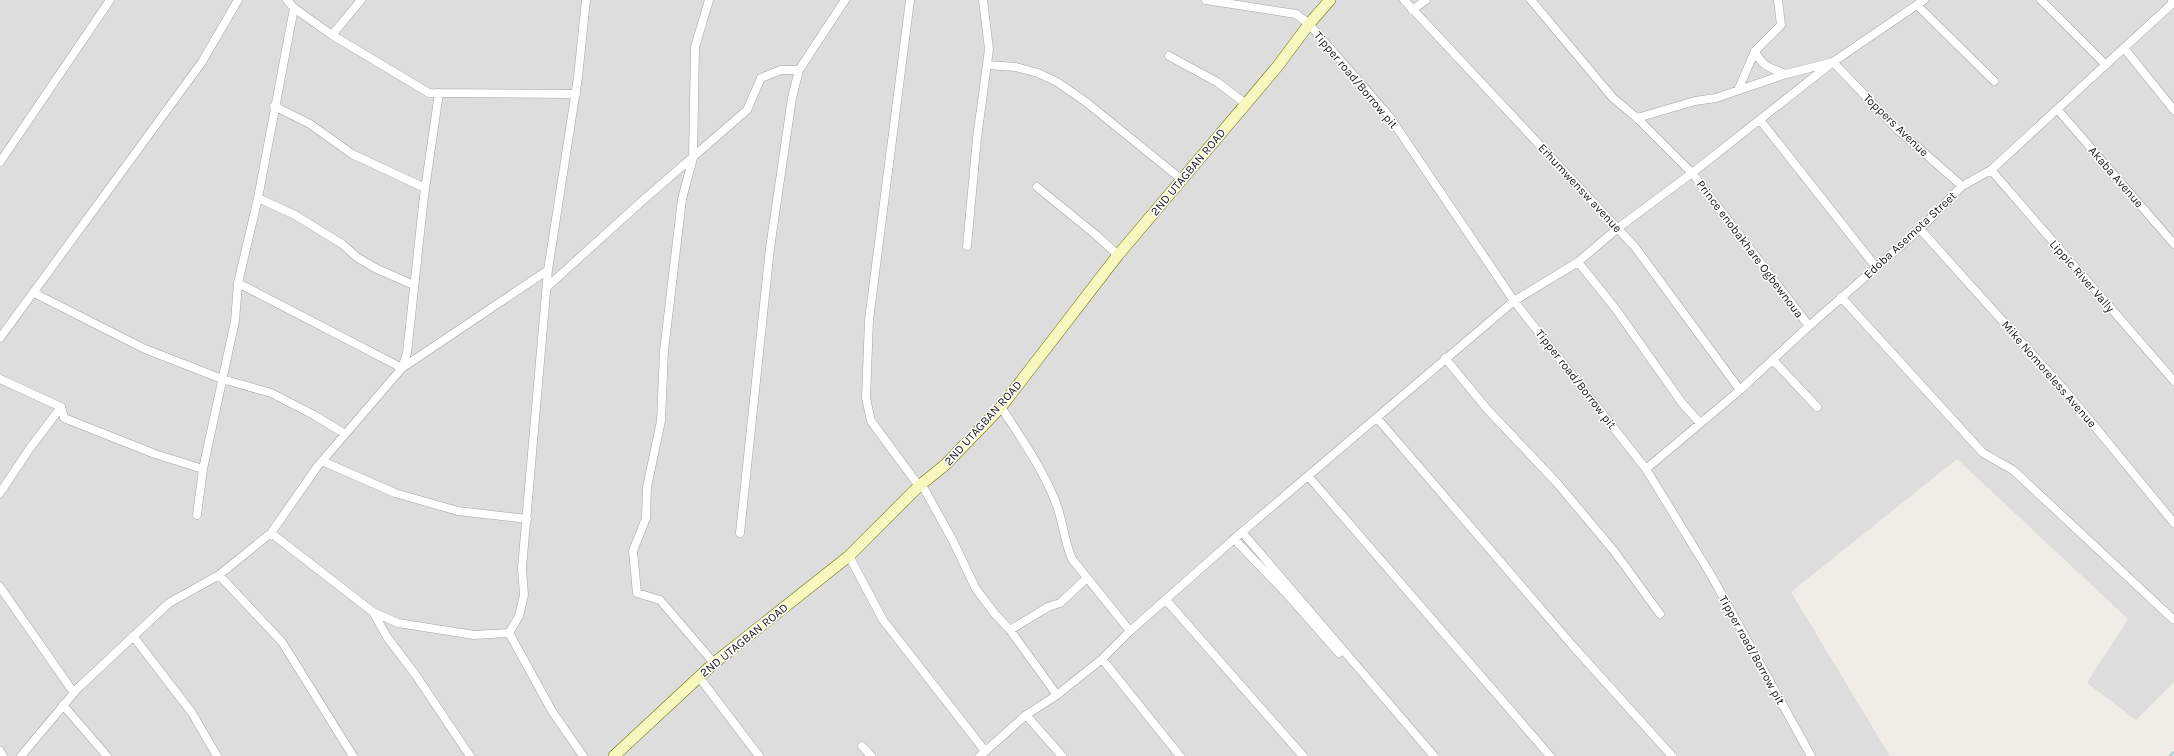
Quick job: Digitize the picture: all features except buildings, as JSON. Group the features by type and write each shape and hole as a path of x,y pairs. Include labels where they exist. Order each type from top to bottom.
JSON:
{"street":[{"path":"0,162 110,0"},
{"path":"0,338 202,62 238,0"},
{"path":"287,0 294,8 332,35 429,93 576,94"},
{"path":"332,35 360,0"},
{"path":"508,633 519,616 524,596 522,568 548,270 576,94 586,0"},
{"path":"709,0 695,47 693,158 682,199 664,351 661,421 647,487 646,518 633,551 637,593 660,600 714,663"},
{"path":"740,533 770,248 792,98 799,70 845,0"},
{"path":"910,0 869,320 866,398 871,422 920,485 952,539 976,589 994,614 1010,630 1057,695"},
{"path":"967,246 977,138 989,49 983,0"},
{"name":"Tipper road/Borrow pit","path":"1206,0 1296,14 1309,24 1389,116 1514,300 1646,469 1711,575 1811,756"},
{"name":"2ND UTAGBAN ROAD","path":"614,756 714,663 849,556 920,485 945,465 1001,407 1118,255 1277,67 1309,24 1330,0"},
{"name":"Erhumwensw avenue","path":"1404,0 1618,228 1652,270 1740,390"},
{"path":"1412,10 1426,0"},
{"name":"Prince enobakhare Ogbewnoua","path":"1531,0 1613,98 1637,118 1692,173 1808,326"},
{"path":"1738,90 1755,51 1780,26 1778,0"},
{"path":"849,556 884,620 982,753 1026,715 1057,695 1102,658 1130,631 1242,532 1309,477 1320,464 1377,418 1514,300 1578,262 1618,228 1692,173 1832,62 1924,0"},
{"path":"2041,0 2106,65"},
{"name":"Edoba Asemota Street","path":"1646,469 1740,390 1808,326 1920,229 1962,186 1991,170 2174,2"},
{"path":"1916,5 1994,81"},
{"path":"197,515 203,469 235,321 238,283 258,198 274,116 274,106 294,8"},
{"path":"2124,48 2174,110"},
{"path":"1755,51 1759,60 1771,68 1786,74"},
{"path":"1169,56 1217,82 1246,104"},
{"path":"1637,118 1695,101 1716,98 1786,74 1832,62"},
{"name":"Toppers Avenue","path":"1832,62 1898,130 1962,186"},
{"path":"987,65 1016,67 1038,73 1057,82 1086,102 1181,179"},
{"path":"547,287 641,202 747,110 761,78 781,70 799,70"},
{"path":"402,368 407,353 425,188 439,93"},
{"path":"274,106 310,124 352,154 425,188"},
{"name":"Akaba Avenue","path":"2058,110 2174,244"},
{"path":"1760,120 1876,267"},
{"name":"Lippic River Vally","path":"1991,170 2174,381"},
{"path":"1037,188 1091,230 1118,255"},
{"path":"258,198 295,215 342,244 358,258 377,269 414,285"},
{"name":"Mike Nomoreless Avenue","path":"1920,229 2069,395 2174,523"},
{"path":"1578,262 1615,308 1682,403 1700,423"},
{"path":"21,756 74,693 169,603 219,575 271,533 322,461 402,368 548,270"},
{"path":"238,283 402,368"},
{"path":"34,293 145,349 222,379 271,393 345,434"},
{"path":"1841,297 1983,453 2013,470 2173,619"},
{"path":"1445,358 1487,409 1557,483 1610,545 1660,614"},
{"path":"1772,360 1817,407"},
{"path":"0,379 61,407"},
{"path":"61,407 64,418 154,454 203,469"},
{"path":"0,493 30,448 61,407"},
{"path":"1001,407 1040,468 1057,504 1066,547 1072,559 1130,631"},
{"path":"1377,418 1572,645 1672,756"},
{"path":"322,461 395,493 458,511 527,519"},
{"path":"1309,477 1549,756"},
{"path":"1242,532 1434,756"},
{"path":"271,533 373,612 398,623 474,635 508,633"},
{"path":"1234,539 1288,594 1430,756"},
{"path":"219,575 282,642 353,756"},
{"path":"1010,630 1048,607 1060,603 1087,578"},
{"path":"0,587 74,693"},
{"path":"1166,600 1303,756"},
{"path":"373,612 387,637 415,674 470,756"},
{"path":"508,633 524,657 552,711 583,756"},
{"path":"133,636 192,713 217,756"},
{"path":"1102,658 1180,756"},
{"path":"699,676 759,756"},
{"path":"63,706 107,756"},
{"path":"1026,715 1062,756"},
{"path":"862,746 871,756"},
{"path":"0,751 3,756"}],"shaded area":[{"path":"0,0 2174,0 2174,682 2136,720 2087,683 2128,619 1957,459 1791,592 1890,756 0,756"}],"waterway":[{"path":"2170,756 2174,752"}]}
